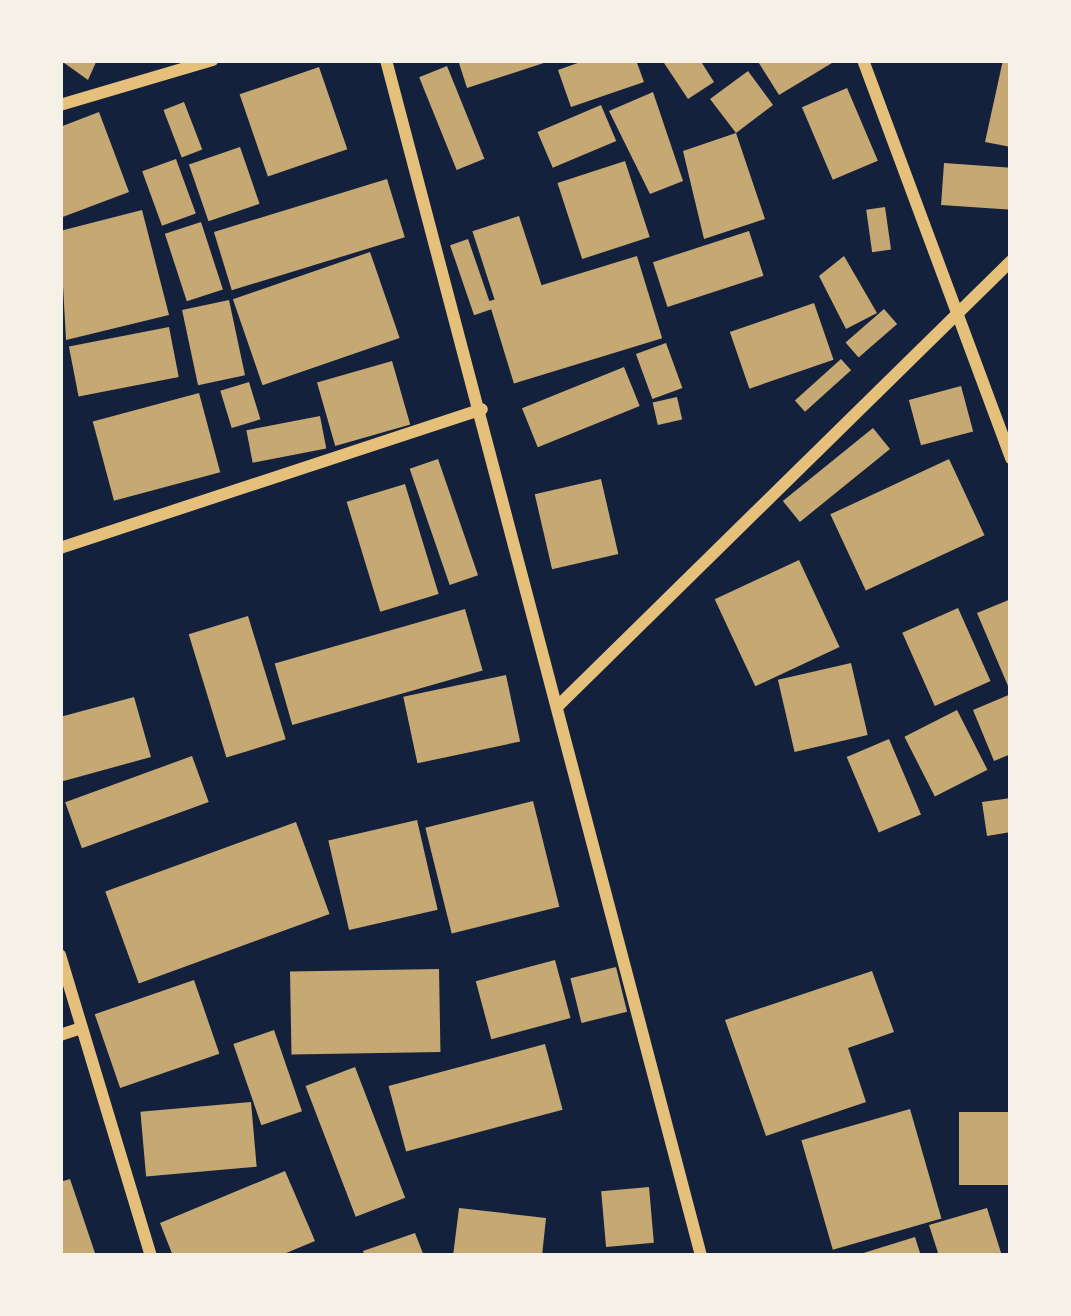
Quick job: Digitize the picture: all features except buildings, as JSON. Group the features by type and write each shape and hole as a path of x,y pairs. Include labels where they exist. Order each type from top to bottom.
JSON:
{"street":[{"path":"60,105 214,60"},
{"path":"386,60 482,409 700,1256"},
{"path":"863,60 1011,458"},
{"path":"559,704 1011,261"},
{"path":"60,548 482,409"},
{"path":"60,955 151,1256"},
{"path":"60,1035 79,1029"}]}
